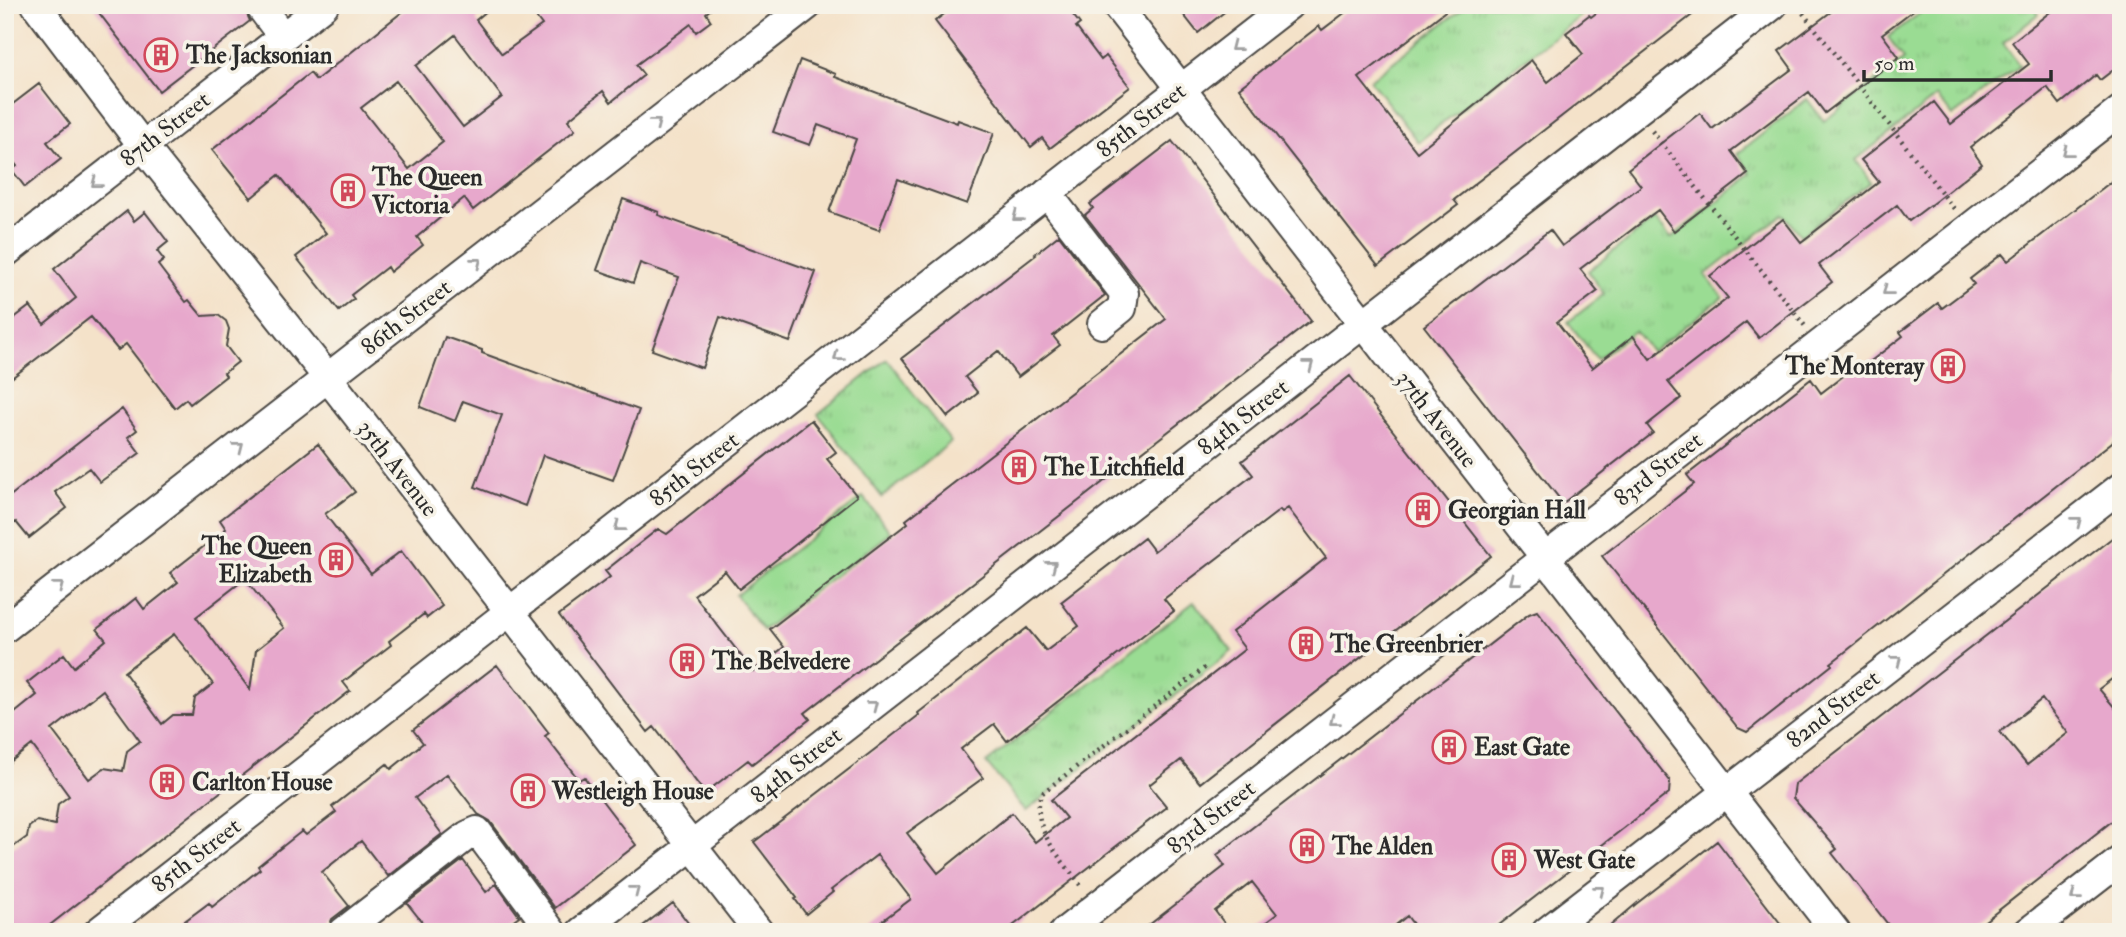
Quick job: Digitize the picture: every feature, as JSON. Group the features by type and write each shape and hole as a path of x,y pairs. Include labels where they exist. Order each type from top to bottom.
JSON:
{"street":[{"name":"35th Avenue","path":"36,5 143,146 328,378 759,932"},
{"path":"259,5 283,37"},
{"name":"87th Street","path":"5,253 324,5"},
{"name":"86th Street","path":"5,628 808,5"},
{"name":"37th Avenue","path":"1116,5 1836,932"},
{"name":"85th Street","path":"98,932 1289,5"},
{"name":"84th Street","path":"581,932 1773,5"},
{"name":"83rd Street","path":"1063,932 2121,110"},
{"path":"1047,193 1124,293 1122,308 1102,324"},
{"name":"82nd Street","path":"1546,932 2121,487"},
{"path":"342,932 468,835 477,831 552,932"},
{"path":"2028,932 2121,860"}],"path":[{"path":"1803,13 1955,211"},
{"path":"1652,131 1805,327"},
{"path":"1080,885 1050,845 1043,830 1038,804 1041,794 1207,666"}],"green space":[{"path":"1467,5 1595,5 1418,142 1370,80"},
{"path":"1931,5 2032,5 2039,14 2003,43 2020,66 1952,116 1937,96 1856,160 1871,182 1801,236 1783,214 1705,275 1723,297 1652,352 1635,331 1597,359 1568,322 1604,294 1588,271 1655,219 1671,238 1752,174 1737,154 1807,99 1824,121 1904,59 1888,37"},
{"path":"887,359 951,442 882,497 818,414"},
{"path":"863,497 891,533 763,630 736,595"},
{"path":"1194,602 1232,651 1026,811 986,763"}],"building":[{"name":"The Jacksonian","path":"93,5 243,5 250,21 159,91"},
{"path":"411,5 494,5 476,20 502,54 542,25 527,5 716,5 706,13 711,21 696,32 691,24 636,65 644,75 611,102 603,91 568,120 575,130 473,210 464,198 417,237 423,245 390,272 387,267 351,295 354,299 339,311 296,257 326,233 279,175 251,198 212,150 310,73 316,80","holes":["455,35 502,97 463,127 416,66","396,81 443,142 409,169 361,108"]},
{"path":"956,5 1065,5 1080,24 1076,27 1101,60 1106,56 1130,87 1050,148 1042,138 1031,147 935,21"},
{"path":"1176,5 1233,5 1198,33"},
{"path":"1355,5 1453,5 1359,78 1417,152 1531,60 1548,82 1583,54 1566,33 1607,5 1705,5 1454,200 1458,205 1378,266 1239,88 1319,26 1322,30"},
{"path":"1840,5 1920,5 1882,34 1899,57 1825,113 1809,92 1731,151 1748,174 1674,231 1658,210 1580,269 1598,291 1557,322 1592,368 1633,336 1650,359 1728,298 1710,276 1783,219 1801,242 1879,182 1861,160 1934,102 1951,124 2029,64 2012,42 2059,5 2121,5 2121,64 2100,80 2096,75 2060,104 2047,87 1970,147 1982,164 1937,200 1909,221 1897,205 1819,265 1832,282 1759,338 1746,322 1668,382 1681,398 1647,425 1653,433 1563,503 1424,326 1550,230 1562,246 1641,186 1628,169 1700,113 1712,129 1792,69 1779,51"},
{"path":"800,60 836,74 835,77 957,123 958,120 994,133 967,204 898,179 879,230 829,212 856,139 818,125 810,145 773,132"},
{"path":"39,84 70,124 47,142 61,159 25,187 12,170 17,166 5,151 5,110"},
{"path":"1172,141 1311,321 805,713 810,719 752,764 748,760 705,793 654,727 648,732 559,615 610,577 605,571 658,529 667,534 811,420 836,452 827,459 857,496 739,589 725,571 694,595 753,671 784,647 770,629 1166,319 1085,215 1093,208 1090,204"},
{"path":"2121,174 2121,435 1747,732 1738,728 1602,556 1694,484 1687,475 1811,379 1821,393 1855,367 1858,371 1903,336 1900,332 1938,303 1942,308 1974,284 1970,279 2002,254 2008,261"},
{"path":"623,199 659,212 658,215 816,272 790,342 720,317 702,368 652,350 679,277 640,263 633,283 597,270"},
{"path":"127,211 134,221 145,212 168,242 157,251 164,260 158,265 186,302 189,300 202,316 218,315 226,321 229,329 226,346 238,362 224,373 226,376 190,404 186,399 175,408 126,344 118,350 91,317 5,383 5,325 30,306 44,324 76,298 54,269"},
{"path":"1059,235 1105,295 1053,336 1060,345 1018,377 998,351 965,377 978,393 948,417 902,358"},
{"path":"445,337 639,410 613,480 543,455 525,506 475,487 502,415 463,401 455,421 420,407"},
{"path":"1350,376 1491,556 1200,783 1181,760 1149,785 1167,807 1005,932 867,932 911,899 877,855 831,890 833,892 806,914 754,842 1027,628 1046,651 1079,626 1061,602 1144,538 1154,551 1253,475 1242,461","holes":["1288,508 1326,558 1232,632 1245,649 1051,800 1066,818 1035,842 1012,813 938,873 907,833 983,778 961,749 994,724 1007,741 1174,611 1164,599 1280,510 1282,512"]},
{"path":"122,409 137,430 128,437 140,453 100,482 89,468 55,492 67,508 29,538 16,522 5,531 5,500"},
{"path":"318,444 355,492 325,514 371,574 401,551 442,606 427,618 424,614 389,641 391,645 343,682 350,691 41,932 5,932 5,853 27,837 29,827 37,821 55,825 58,804 69,796 32,745 5,766 5,721 37,695 27,683 64,654 74,667 106,640 97,629 136,598 144,609 178,582 170,573 226,529 220,520","holes":["245,579 284,628 256,650 250,690 196,617","174,634 213,684 195,698 192,715 173,715 162,724 124,672","103,690 140,741 127,751 123,771 104,768 89,779 52,730"]},
{"path":"2121,531 2121,672 2099,689 2121,715 2121,814 1971,932 1894,932 1832,853 1837,849 1793,798 1795,784","holes":["2042,699 2068,733 2027,765 2000,732"]},
{"path":"1537,611 1670,781 1669,793 1490,932 1419,932 1407,916 1387,932 1253,932 1277,914 1252,882 1215,911 1231,932 1140,932 1225,866 1217,855 1529,614"},
{"path":"497,665 549,733 545,736 579,780 584,777 636,845 555,908 490,821 478,814 447,774 415,798 442,834 388,876 361,841 322,872 349,906 332,919 327,932 170,932 209,903 212,907 302,831 306,835 336,812 332,807 387,764 391,769 423,743 413,730"},
{"path":"1717,841 1787,932 1603,932 1636,904"},
{"path":"463,860 486,892 496,884 519,916 511,922 518,932 430,932 407,903"},
{"path":"673,903 695,932 635,932"}],"place":[{"name":"The Jacksonian","path":"161,55"},
{"name":"The Queen Victoria","path":"348,191"},
{"name":"The Monteray","path":"1948,366"},
{"name":"The Litchfield","path":"1019,467"},
{"name":"Georgian Hall","path":"1423,510"},
{"name":"The Queen Elizabeth","path":"336,560"},
{"name":"The Greenbrier","path":"1306,644"},
{"name":"The Belvedere","path":"687,661"},
{"name":"East Gate","path":"1449,747"},
{"name":"Carlton House","path":"167,782"},
{"name":"Westleigh House","path":"528,791"},
{"name":"The Alden","path":"1307,846"},
{"name":"West Gate","path":"1509,860"}]}
